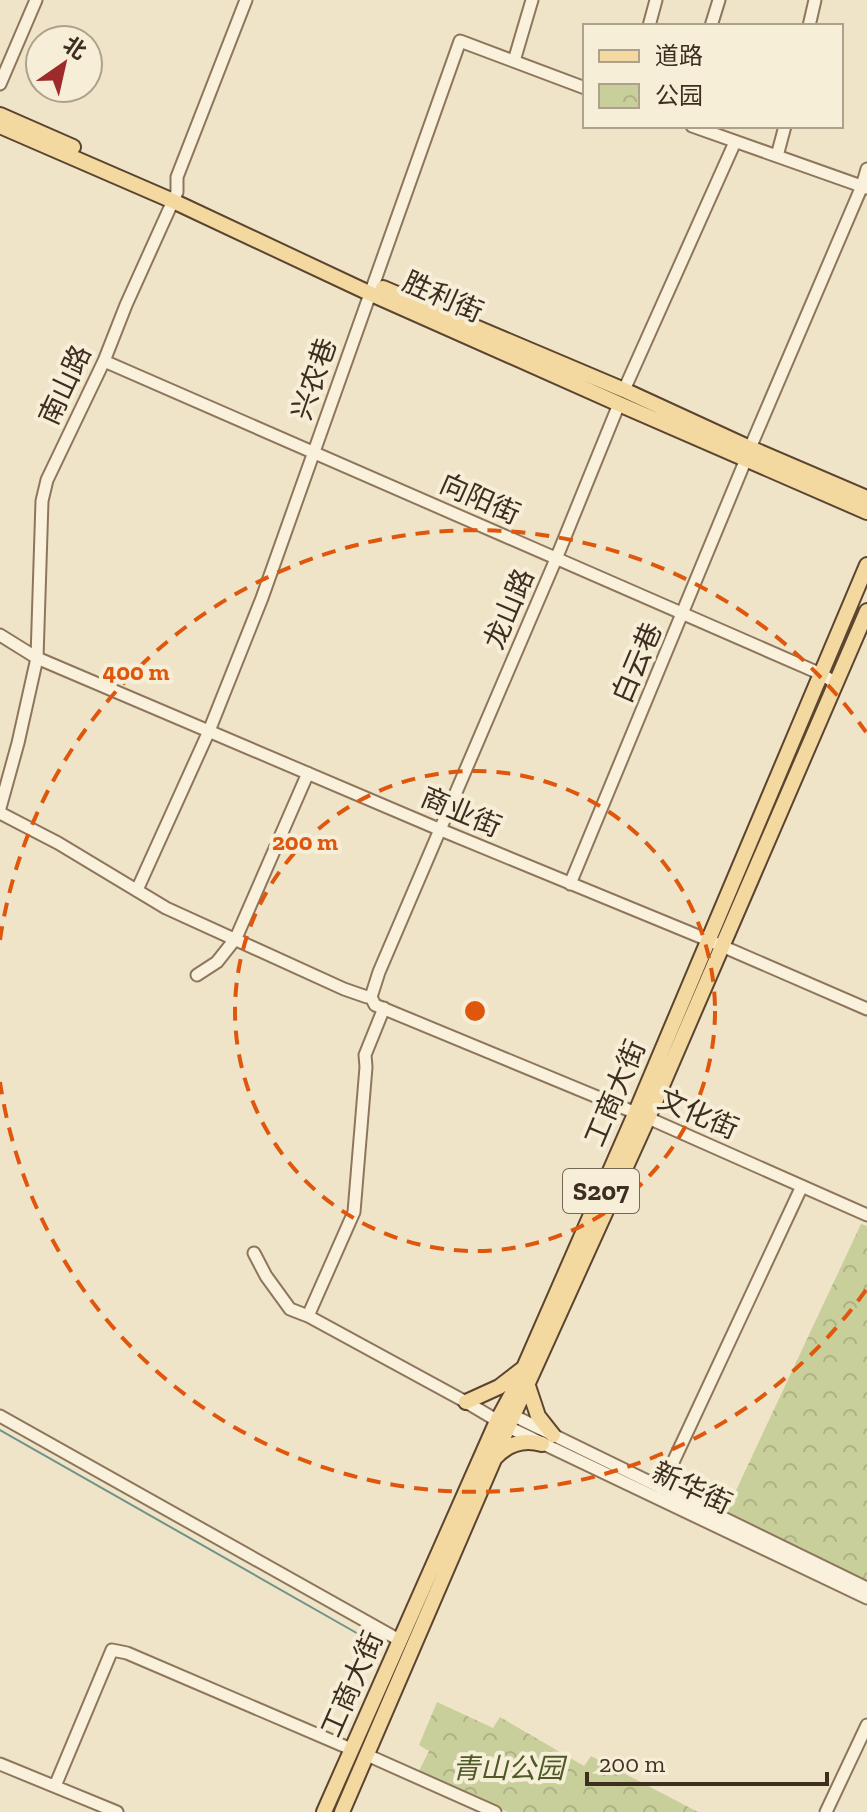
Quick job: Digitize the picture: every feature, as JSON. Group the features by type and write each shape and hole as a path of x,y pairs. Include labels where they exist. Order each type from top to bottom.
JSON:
{"main road":[{"name":"胜利街","path":"0,115 371,289 748,454 867,512"},
{"name":"胜利街","path":"0,126 175,197"},
{"name":"胜利街","path":"748,454 867,498"},
{"name":"工商大街","path":"342,1812 494,1461 505,1419 528,1386 715,943 867,565"},
{"name":"工商大街","path":"715,943 867,611"},
{"name":"工商大街","path":"324,1812 505,1419 524,1367 641,1116"},
{"path":"466,1402 499,1387 524,1367"},
{"path":"494,1461 507,1447 518,1442 548,1440 528,1386"}],"street":[{"path":"0,84 36,0"},
{"name":"南山路","path":"0,810 37,658 42,501 47,480 104,361 175,197 177,177 246,0"},
{"path":"532,0 514,61 583,87"},
{"path":"650,24 656,0"},
{"path":"712,24 719,0"},
{"path":"809,24 815,0"},
{"name":"兴农巷","path":"137,890 209,731 262,598 460,41 514,61"},
{"path":"697,128 864,187"},
{"path":"777,156 784,128"},
{"name":"龙山路","path":"308,1316 354,1212 365,1055 377,1003 379,972 556,559 621,397 735,142"},
{"name":"白云巷","path":"570,884 748,454 864,187 867,169"},
{"name":"向阳街","path":"104,361 836,683"},
{"name":"商业街","path":"0,635 37,658 867,1009"},
{"path":"197,975 217,962 236,938 308,773"},
{"name":"文化街","path":"0,810 166,908 344,989 867,1215"},
{"path":"661,1488 802,1186"},
{"name":"新华街","path":"254,1253 290,1309 466,1402 867,1598"},
{"path":"0,1416 401,1641"},
{"name":"新华街","path":"548,1440 661,1488 867,1588"},
{"path":"55,1786 112,1650 127,1653 351,1749"},
{"path":"826,1812 867,1725"},
{"path":"367,1755 495,1812"},
{"path":"0,1764 117,1812"}],"green space":[{"path":"861,1224 867,1226 867,1580 725,1514"},
{"name":"青山公园","path":"437,1702 493,1728 500,1717 584,1766 591,1756 698,1812 508,1812 418,1773 429,1751 419,1745"}],"waterway":[{"path":"0,1430 376,1644"}]}
